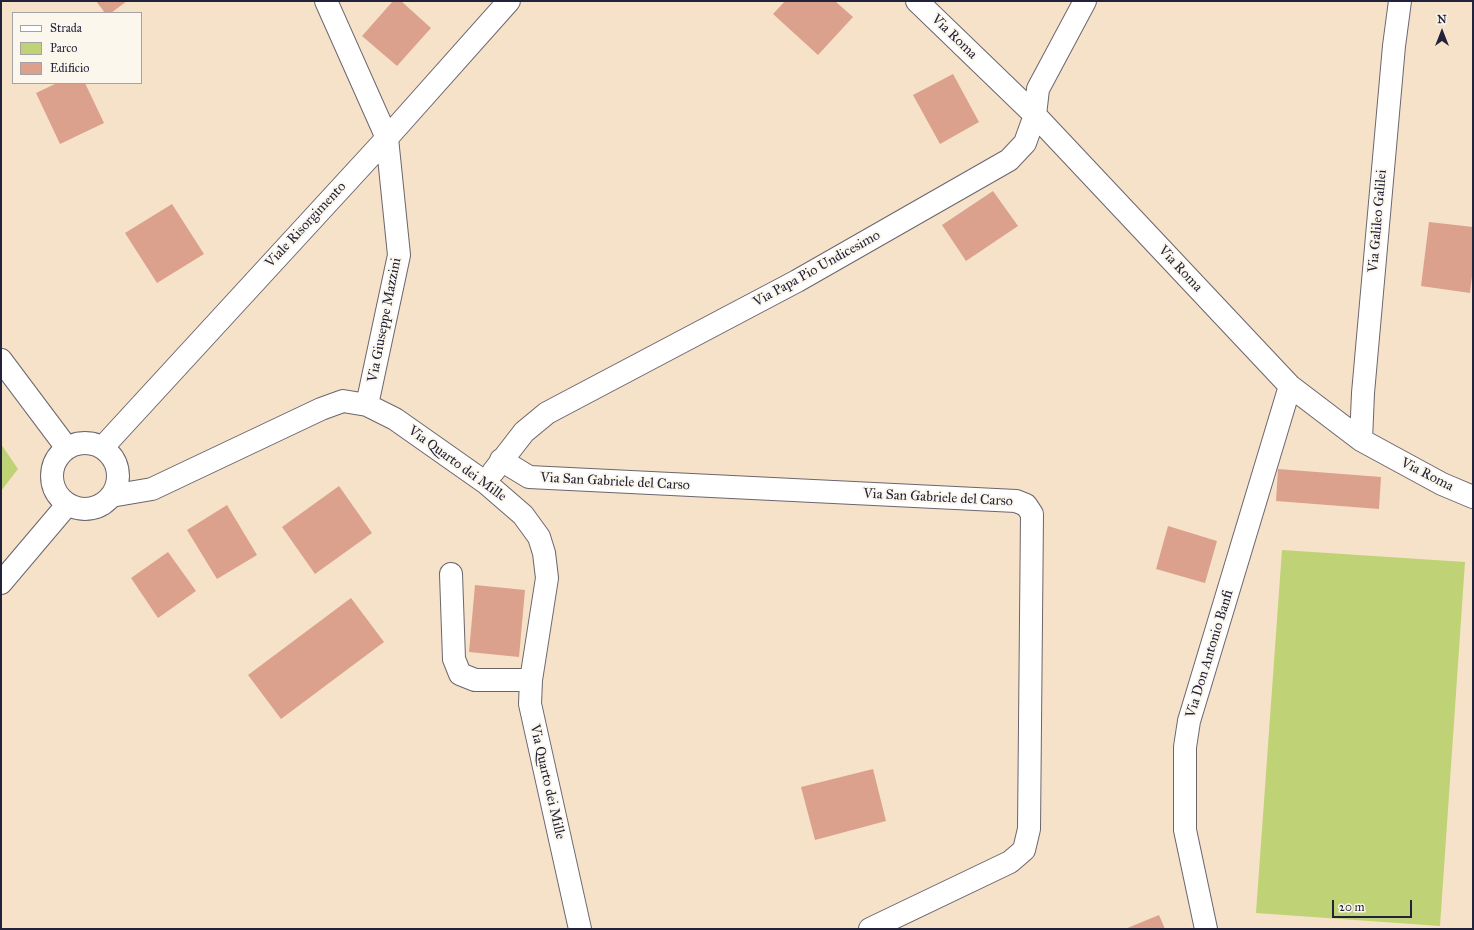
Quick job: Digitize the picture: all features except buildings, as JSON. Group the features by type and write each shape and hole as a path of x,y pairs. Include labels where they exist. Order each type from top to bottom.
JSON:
{"street":[{"name":"Via Giuseppe Mazzini","path":"326,1 387,138 399,255 367,405"},
{"name":"Viale Risorgimento","path":"102,448 387,138 509,1"},
{"name":"Via Roma","path":"917,1 1035,115 1290,386 1361,440 1442,484 1473,497"},
{"name":"Via Papa Pio Undicesimo","path":"486,483 501,460 524,432 547,413 797,281 1009,160 1025,143 1035,115 1038,89 1085,1"},
{"name":"Via Galileo Galilei","path":"1361,440 1363,393 1394,46 1400,1"},
{"path":"1,360 67,448"},
{"name":"Via Don Antonio Banfi","path":"1206,929 1185,830 1185,747 1189,721 1290,386"},
{"name":"Via Quarto dei Mille","path":"111,496 152,489 322,409 343,401 367,405 395,419 486,483 523,515 539,537 544,553 547,578 531,680 530,704 580,929"},
{"path":"75,444 93,444 102,448 110,455 116,464 118,475 117,486 111,496 96,508 86,510 76,509 67,505 57,494 52,481 54,463 67,448 75,444"},
{"name":"Via San Gabriele del Carso","path":"501,460 528,477 1016,501 1026,505 1032,514 1032,530 1029,829 1024,850 1010,862 870,929"},
{"path":"1,583 67,505"},
{"path":"451,574 454,660 460,674 475,680 531,680"}],"green space":[{"path":"1,444 18,469 1,491"},
{"path":"1282,550 1465,562 1440,926 1256,913"}]}
